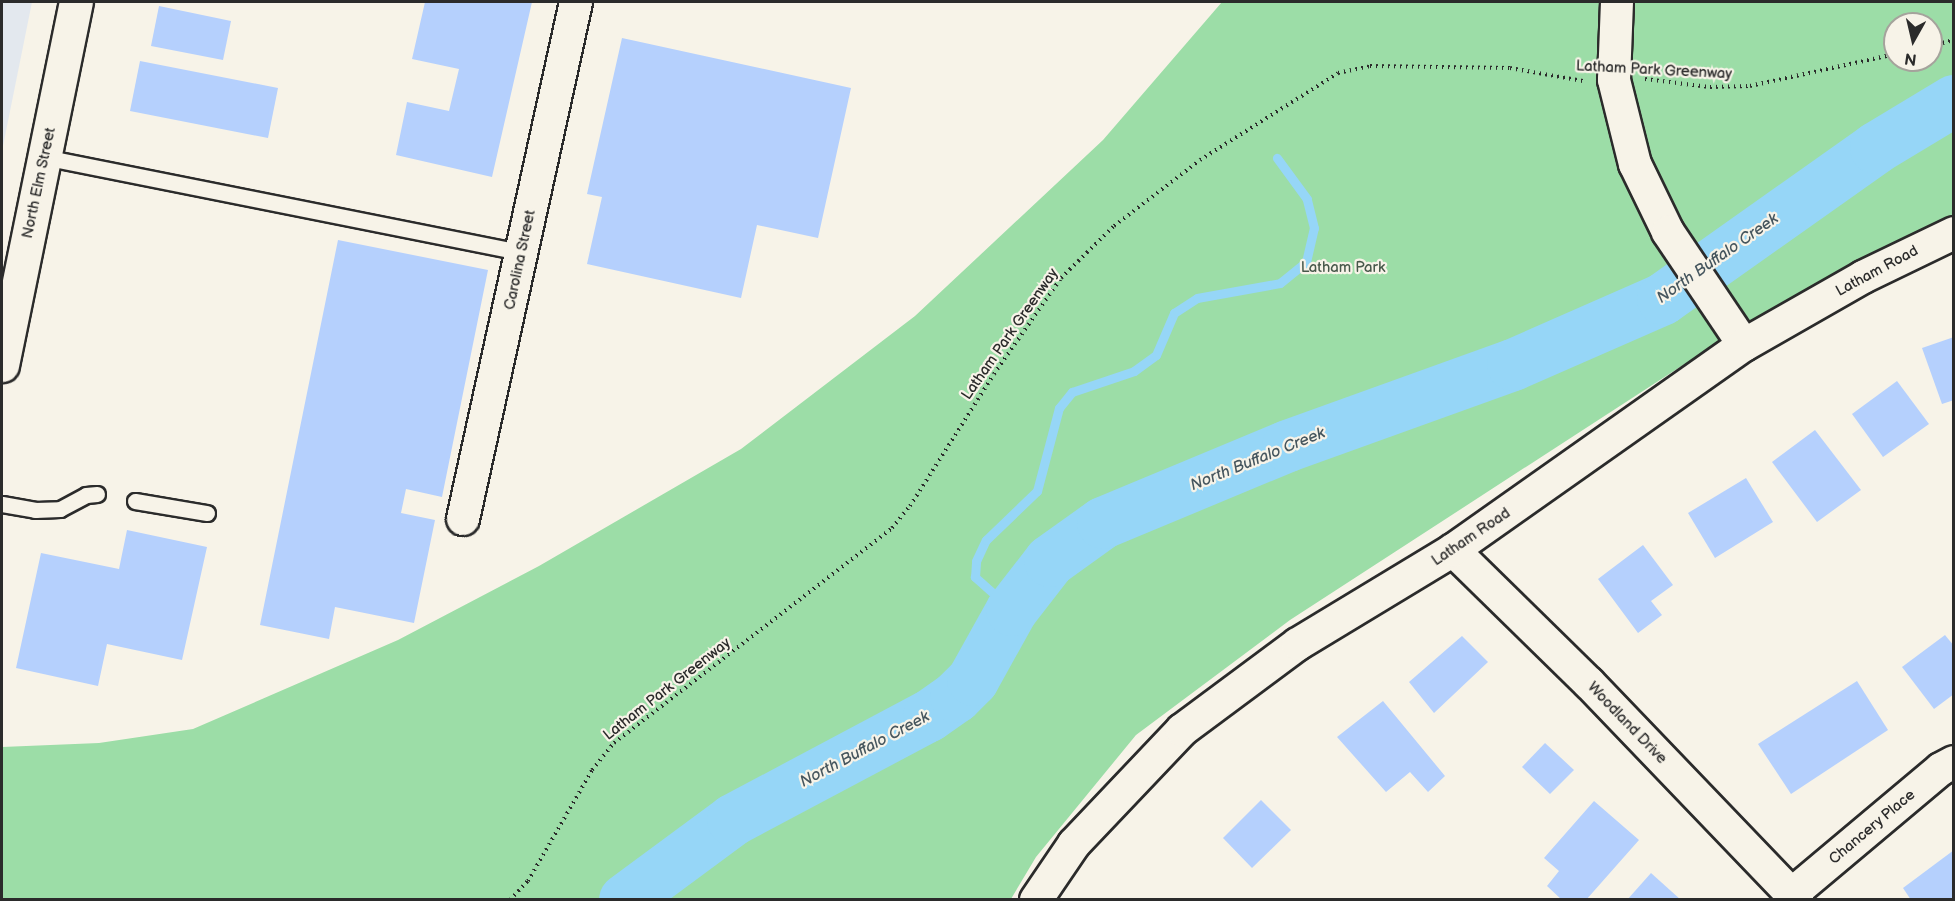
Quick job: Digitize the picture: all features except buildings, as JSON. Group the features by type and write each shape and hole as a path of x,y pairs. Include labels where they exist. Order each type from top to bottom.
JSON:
{"main road":[{"name":"North Elm Street","path":"2,365 76,2"}],"street":[{"name":"Carolina Street","path":"463,519 576,2"},
{"path":"1617,2 1614,80 1635,164 1668,232 1718,311 1744,345"},
{"name":"Latham Road","path":"1036,900 1074,843 1182,730 1299,644 1454,550 1744,345 1863,277 1953,233"},
{"name":"Woodland Drive","path":"1454,550 1589,683 1794,897"},
{"name":"Chancery Place","path":"1794,897 1941,769 1953,762"}],"lane":[{"path":"44,157 521,252"},
{"path":"2,504 35,510 60,509 79,498 97,494"},
{"path":"135,501 207,513"}],"path":[{"name":"Latham Park Greenway","path":"510,900 528,882 592,770 614,743 892,528 910,506 994,374 1061,278 1114,226 1200,160 1338,73 1371,66 1510,68 1587,82 1642,79 1710,87 1750,86 1883,57"}],"shaded area":[{"path":"2,2 32,2 2,151"}],"green space":[{"name":"Latham Park","path":"1222,2 1953,2 1953,233 1744,345 1683,365 1290,620 1136,735 1036,857 1011,899 2,899 2,747 99,743 193,729 398,640 539,566 741,449 915,316 1103,140"}],"waterway":[{"name":"North Buffalo Creek","path":"625,900 733,820 929,716 956,697 973,680 1012,610 1050,561 1103,523 1288,446 1513,365 1663,299 1876,148 1954,101"},
{"path":"1012,610 975,577 976,561 986,540 1037,491 1059,408 1072,392 1134,371 1156,355 1174,313 1197,298 1280,283 1306,262 1314,228 1307,199 1277,158"}]}
